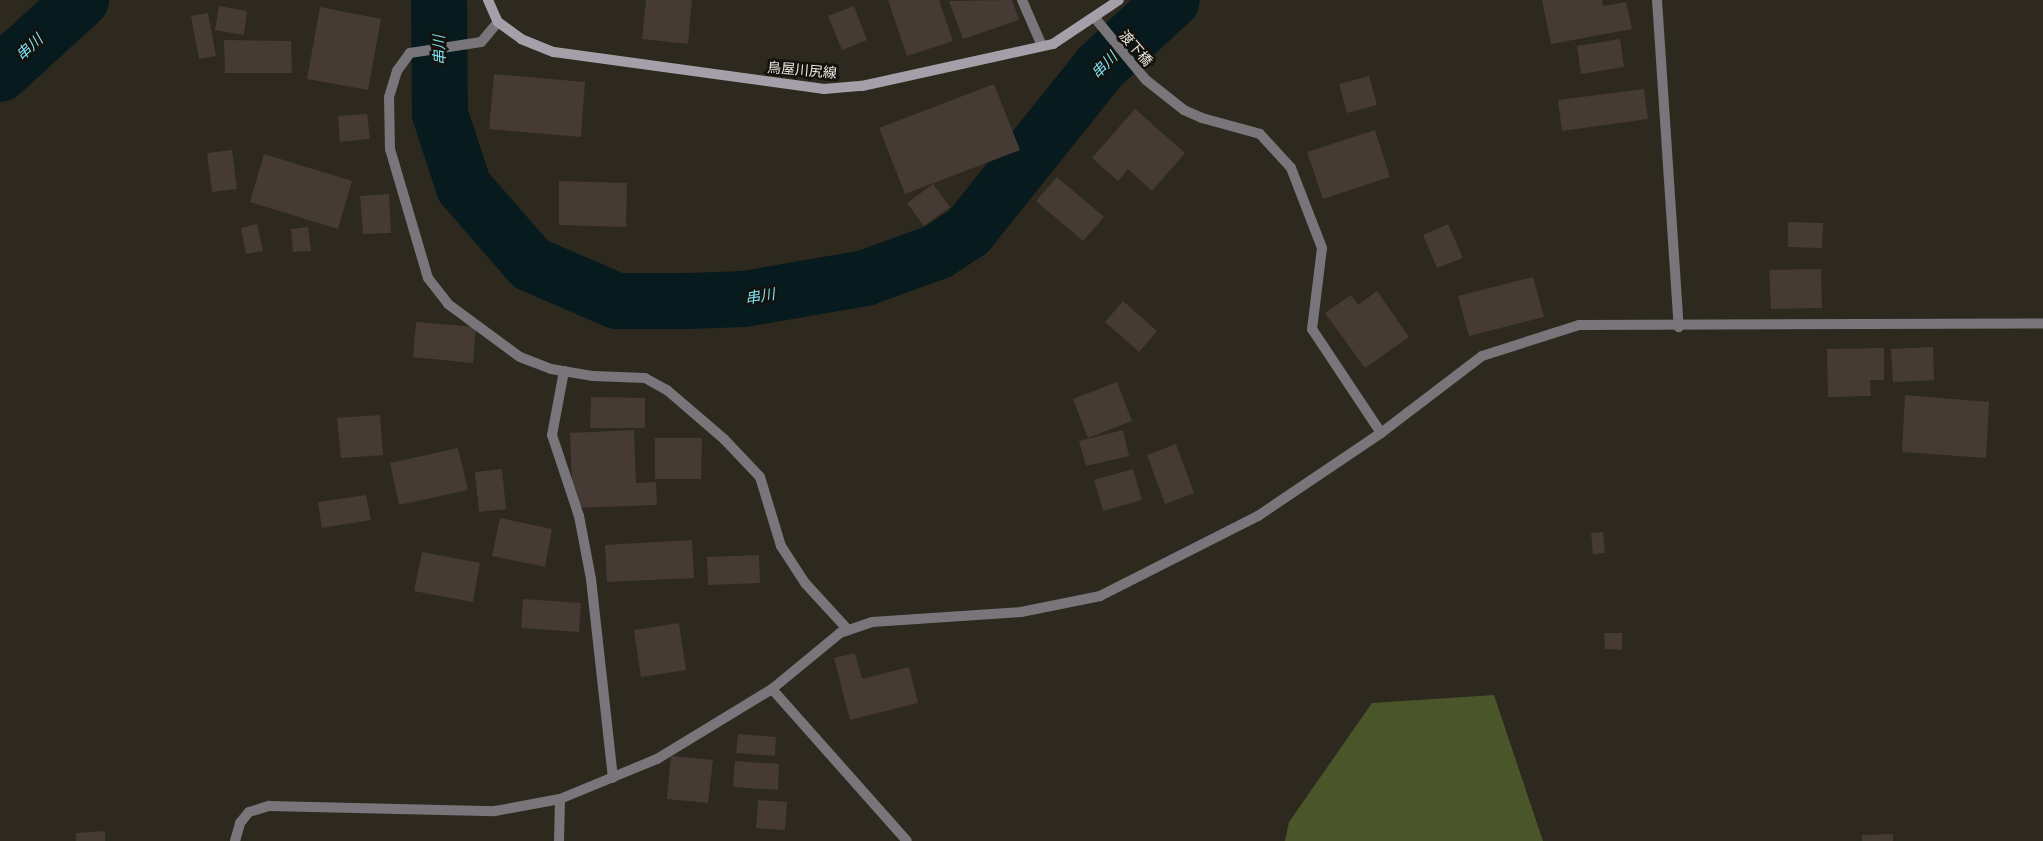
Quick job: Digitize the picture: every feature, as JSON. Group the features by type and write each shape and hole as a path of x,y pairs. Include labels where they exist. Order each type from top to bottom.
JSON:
{"main road":[{"name":"鳥屋川尻線","path":"488,0 498,22 521,39 554,52 824,89 862,86 1053,44 1095,18 1119,0"}],"street":[{"path":"1022,0 1042,46"},
{"path":"1657,0 1679,327"},
{"name":"渡下橋","path":"1095,18 1106,34 1146,80 1196,116 1260,134 1290,168 1322,248 1312,329 1381,433"},
{"path":"498,22 481,42 451,49 410,53 397,71 390,97 390,149 428,278 448,304 520,357 564,371 645,378 667,390 724,439 760,478 781,546 800,575 848,630"},
{"path":"236,841 240,823 249,812 269,806 495,811 560,799 658,760 772,689 840,633 872,622 1020,612 1100,596 1258,516 1381,433 1482,356 1579,325 1679,327 2043,323"},
{"path":"564,371 552,435 580,516 591,579 613,778"},
{"path":"772,689 907,841"},
{"path":"559,841 560,799"}],"green space":[{"path":"1494,695 1543,841 1285,841 1289,822 1372,703"}],"building":[{"path":"646,0 692,0 688,44 642,39"},
{"path":"888,0 939,0 953,41 907,56"},
{"path":"1012,0 1019,20 963,39 949,1"},
{"path":"1542,0 1602,0 1603,6 1626,2 1632,29 1551,44"},
{"path":"219,6 247,11 244,35 215,30"},
{"path":"854,6 867,40 842,50 828,16"},
{"path":"320,7 381,19 368,90 307,79"},
{"path":"208,13 216,56 199,59 191,16"},
{"path":"1620,39 1624,67 1581,74 1577,46"},
{"path":"224,40 291,41 292,73 225,73"},
{"path":"494,74 585,82 581,137 489,129"},
{"path":"1369,76 1377,105 1347,113 1339,84"},
{"path":"994,84 1020,150 905,194 879,128"},
{"path":"1644,89 1648,119 1562,131 1558,100"},
{"path":"1135,109 1185,153 1152,191 1128,169 1118,181 1092,158"},
{"path":"367,114 370,139 340,142 338,116"},
{"path":"1375,130 1390,177 1323,199 1307,152"},
{"path":"232,150 237,189 212,192 207,153"},
{"path":"264,154 352,181 338,229 250,202"},
{"path":"1057,177 1104,217 1083,241 1036,201"},
{"path":"559,181 627,183 626,227 559,225"},
{"path":"933,184 950,207 924,226 907,203"},
{"path":"389,194 391,233 363,234 360,196"},
{"path":"1788,222 1823,223 1822,248 1788,247"},
{"path":"257,224 263,251 246,254 241,228"},
{"path":"1448,224 1463,258 1437,268 1423,235"},
{"path":"308,227 311,251 293,252 291,229"},
{"path":"1821,269 1822,308 1771,309 1769,270"},
{"path":"1533,277 1544,317 1469,336 1458,296"},
{"path":"1377,291 1409,337 1365,368 1325,313 1351,295 1358,305"},
{"path":"1123,301 1157,331 1139,352 1105,322"},
{"path":"416,322 476,327 473,363 413,357"},
{"path":"1933,347 1934,380 1893,382 1891,349"},
{"path":"1884,348 1884,380 1870,380 1871,396 1828,397 1827,349"},
{"path":"1117,382 1132,421 1088,438 1073,399"},
{"path":"1905,395 1989,402 1986,458 1902,452"},
{"path":"591,397 645,398 645,428 590,428"},
{"path":"380,415 383,455 341,458 337,418"},
{"path":"634,430 636,483 656,482 657,505 573,508 570,433"},
{"path":"1123,430 1129,456 1086,466 1079,441"},
{"path":"655,438 702,438 701,479 655,479"},
{"path":"1176,444 1194,493 1165,504 1147,455"},
{"path":"458,448 468,490 399,505 390,463"},
{"path":"502,469 506,509 479,512 475,472"},
{"path":"1133,469 1142,500 1103,511 1094,480"},
{"path":"366,495 371,520 322,528 318,502"},
{"path":"500,518 552,529 545,567 492,556"},
{"path":"1603,532 1605,553 1593,554 1591,533"},
{"path":"692,540 694,578 607,582 605,545"},
{"path":"422,552 480,563 473,602 414,591"},
{"path":"759,555 760,583 708,585 707,557"},
{"path":"523,599 581,603 579,632 521,628"},
{"path":"679,623 686,670 641,677 634,630"},
{"path":"1604,633 1622,633 1622,650 1605,649"},
{"path":"855,653 862,679 909,667 918,703 850,720 834,658"},
{"path":"738,734 776,737 775,756 736,753"},
{"path":"671,756 713,760 708,803 667,799"},
{"path":"735,761 779,764 778,790 733,787"},
{"path":"758,800 787,802 785,830 756,828"},
{"path":"105,831 105,841 76,841 76,833"},
{"path":"1893,834 1893,841 1862,841 1862,835"}],"waterway":[{"name":"串川","path":"0,74 81,0"},
{"name":"串川","path":"439,0 440,114 464,187 531,264 617,301 744,299 865,278 937,252 968,232 1100,67 1172,0"}]}
